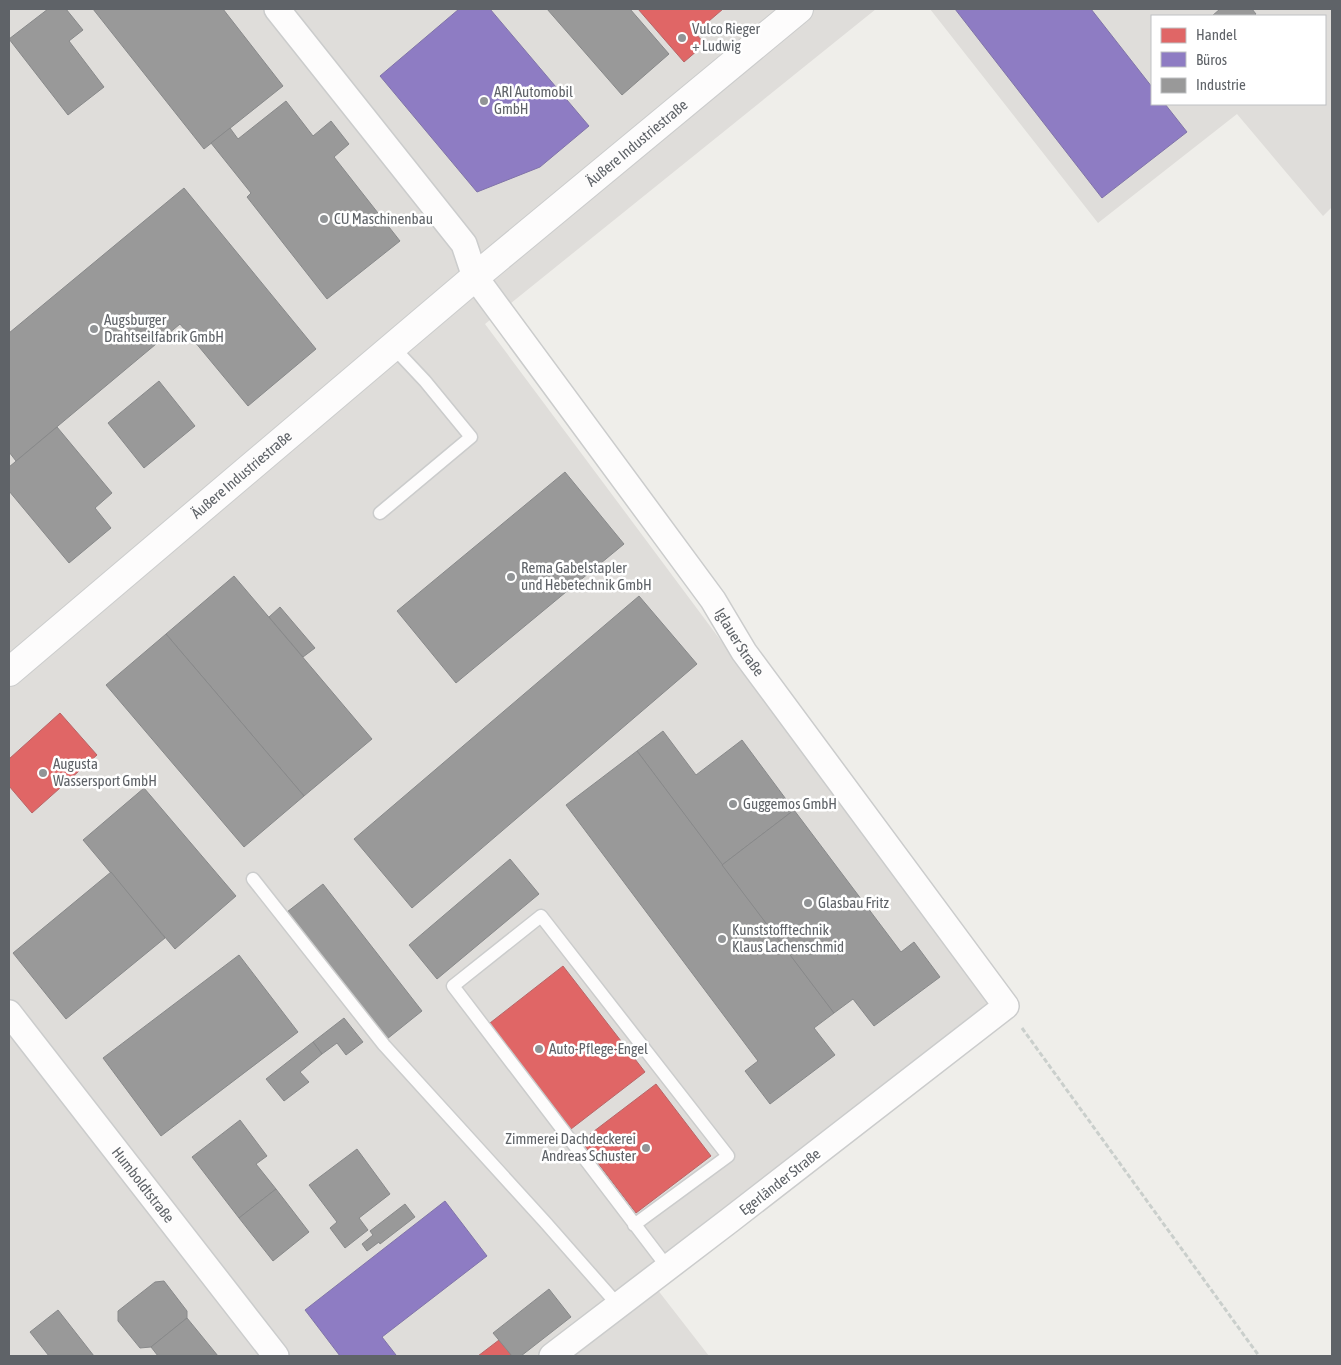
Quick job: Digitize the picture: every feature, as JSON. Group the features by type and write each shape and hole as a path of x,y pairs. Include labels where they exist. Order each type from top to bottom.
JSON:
{"street":[{"path":"277,9 464,244 475,277"},
{"name":"Äußere Industriestraße","path":"9,672 475,277 799,9"},
{"name":"Iglauer Straße","path":"475,277 713,600 744,652 1006,1006"},
{"name":"Egerländer Straße","path":"552,1356 1006,1006"},
{"name":"Humboldtstraße","path":"9,1013 276,1356"}],"lane":[{"path":"380,513 471,437 425,381 393,347"},
{"path":"253,878 384,1045 545,1222 618,1306"},
{"path":"634,1225 728,1156 540,916 453,986 634,1225 668,1268"}],"path":[{"path":"1006,1006 1258,1356"}],"shaded area":[{"path":"9,9 876,9 485,324 990,1002 643,1271 709,1356 9,1356"},
{"path":"930,9 1332,9 1332,207 1323,216 1237,114 1098,223"}],"building: Handel":[{"name":"Vulco Rieger + Ludwig","path":"638,9 723,9 695,33 705,44 684,62"},
{"name":"Augusta Wassersport GmbH","path":"60,713 97,755 32,813 9,786 9,759"},
{"path":"563,966 645,1072 571,1129 490,1023"},
{"name":"Zimmerei Dachdeckerei Andreas Schuster","path":"656,1084 711,1156 636,1213 581,1141"},
{"path":"499,1340 512,1356 478,1356"}],"building: Büros":[{"name":"ARI Automobil GmbH","path":"459,9 490,9 589,126 540,167 477,192 380,76"},
{"path":"955,9 1091,9 1151,86 1151,105 1166,105 1187,132 1102,198"},
{"path":"445,1201 487,1256 382,1337 396,1355 340,1356 305,1310"}],"building: Industrie":[{"path":"48,9 66,9 83,30 69,41 104,87 68,115 9,39"},
{"path":"93,9 223,9 283,86 204,149"},
{"path":"547,9 630,9 669,54 622,95"},
{"path":"1220,9 1252,9 1256,14 1255,15 1213,15"},
{"name":"CU Maschinenbau","path":"286,101 313,136 331,121 349,144 334,157 400,241 327,299 247,197 251,193 211,143 230,128 238,139"},
{"name":"Augsburger Drahtseilfabrik GmbH","path":"184,188 316,349 248,406 180,324 16,461 9,452 9,333"},
{"path":"159,381 195,426 144,468 108,423"},
{"path":"57,427 112,493 95,508 111,528 69,563 9,491 9,467"},
{"name":"Rema Gabelstapler und Hebetechnik GmbH","path":"565,472 624,544 456,683 397,611"},
{"path":"234,576 372,739 304,796 166,634"},
{"path":"639,596 697,664 412,908 354,839"},
{"path":"280,607 315,648 303,657 269,617"},
{"path":"166,634 304,796 244,847 106,685"},
{"name":"Guggemos GmbH","path":"663,731 696,775 742,740 794,810 722,865 637,751"},
{"name":"Kunststofftechnik Klaus Lachenschmid","path":"637,751 834,1013 814,1028 835,1055 770,1104 745,1071 758,1061 566,805"},
{"path":"144,788 236,896 175,949 83,840"},
{"name":"Glasbau Fritz","path":"794,810 901,952 914,942 940,977 874,1026 853,999 834,1013 722,865"},
{"path":"510,859 539,894 437,979 409,945"},
{"path":"111,872 165,938 66,1019 13,953"},
{"path":"323,884 422,1011 387,1039 287,912"},
{"path":"239,955 298,1032 161,1136 103,1058"},
{"path":"344,1018 363,1042 346,1055 337,1043 322,1054 313,1042"},
{"path":"313,1042 322,1054 300,1072 309,1082 284,1101 266,1079"},
{"path":"240,1120 267,1156 256,1164 276,1189 239,1218 192,1157"},
{"path":"357,1149 390,1194 359,1218 368,1230 345,1248 330,1228 337,1222 309,1185"},
{"path":"276,1189 309,1232 273,1261 239,1218"},
{"path":"405,1204 415,1217 380,1244 379,1242 367,1251 362,1244 373,1235 370,1231"},
{"path":"164,1281 187,1311 187,1318 151,1347 140,1348 118,1321 118,1311 155,1282"},
{"path":"549,1289 571,1317 521,1356 512,1356 493,1333"},
{"path":"58,1310 94,1356 49,1356 30,1332"},
{"path":"187,1318 218,1356 158,1356 151,1347"}],"place":[{"name":"Vulco Rieger + Ludwig","path":"682,38"},
{"name":"ARI Automobil GmbH","path":"484,101"},
{"name":"CU Maschinenbau","path":"324,219"},
{"name":"Augsburger Drahtseilfabrik GmbH","path":"94,329"},
{"name":"Rema Gabelstapler und Hebetechnik GmbH","path":"511,577"},
{"name":"Augusta Wassersport GmbH","path":"43,773"},
{"name":"Guggemos GmbH","path":"733,804"},
{"name":"Glasbau Fritz","path":"808,903"},
{"name":"Kunststofftechnik Klaus Lachenschmid","path":"722,939"},
{"name":"Auto-Pflege-Engel","path":"539,1049"},
{"name":"Zimmerei Dachdeckerei Andreas Schuster","path":"646,1148"}]}
